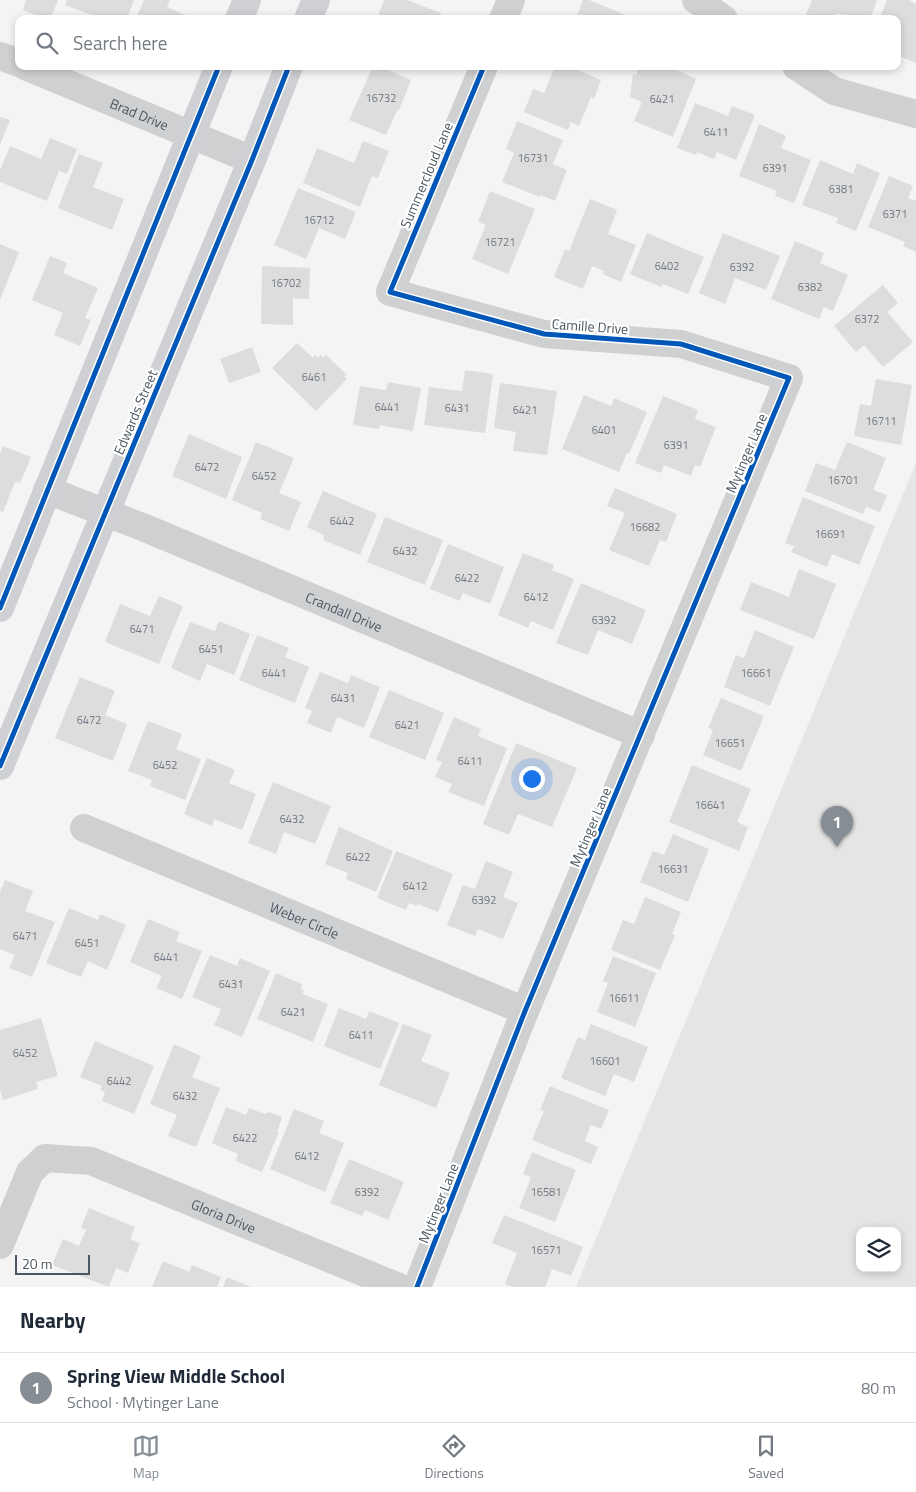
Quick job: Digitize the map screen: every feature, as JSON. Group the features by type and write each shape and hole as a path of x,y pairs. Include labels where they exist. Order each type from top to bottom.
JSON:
{"main road":[{"path":"240,15 246,0"},
{"path":"310,15 316,0"},
{"path":"0,608 217,70"},
{"name":"Edwards Street","path":"0,766 106,514 287,70"}],"street":[{"path":"505,15 511,0"},
{"path":"696,0 718,15"},
{"path":"0,56 15,62"},
{"name":"Brad Drive","path":"35,70 252,160"},
{"name":"Summercloud Lane","path":"390,292 482,70"},
{"path":"802,70 834,91 916,114"},
{"name":"Camille Drive","path":"390,292 544,334 681,344 789,378"},
{"name":"Mytinger Lane","path":"416,1287 525,1011 789,378"},
{"name":"Crandall Drive","path":"48,490 145,528 641,735"},
{"name":"Weber Circle","path":"84,828 525,1011"},
{"name":"Gloria Drive","path":"0,1244 30,1172 45,1158 91,1161 399,1287"}],"shaded area":[{"path":"916,463 916,1287 576,1287"}],"building":[{"path":"26,0 58,0 52,15 35,15 23,10"},
{"path":"67,0 134,0 128,15 92,15 65,5"},
{"path":"144,0 170,0 167,7 186,15 138,15"},
{"path":"384,0 407,0 441,13 440,15 378,15"},
{"path":"583,0 589,0 626,15 577,15"},
{"path":"812,0 877,0 871,15 842,15 837,13 836,15 806,15"},
{"path":"887,0 909,0 916,4 916,63 901,57 901,15 881,15"},
{"path":"371,70 387,70 411,80 386,135 349,120"},
{"path":"553,70 578,70 601,80 594,99 591,97 579,126 571,122 568,130 524,112 533,89 544,93"},
{"path":"638,70 677,70 696,79 673,137 634,121 642,102 630,97 633,74 636,75"},
{"path":"695,103 728,116 732,106 755,115 736,160 717,152 714,159 697,152 696,155 677,148"},
{"path":"0,117 10,120 0,145"},
{"path":"517,121 563,140 553,164 567,170 555,201 502,182 514,153 506,149"},
{"path":"759,124 786,136 781,148 811,160 794,203 775,196 777,191 739,176"},
{"path":"50,138 77,149 67,174 59,171 47,201 0,182 0,170 10,146 41,159"},
{"path":"363,141 389,151 378,178 372,176 360,207 303,183 317,148 354,163"},
{"path":"79,154 103,163 93,187 124,199 112,230 58,208"},
{"path":"820,160 853,174 857,163 880,173 856,231 836,223 838,218 802,205"},
{"path":"889,176 913,186 908,198 916,201 916,252 903,246 905,242 868,227"},
{"path":"298,188 356,212 345,239 319,228 306,259 274,245"},
{"path":"490,191 535,209 508,274 472,259 486,225 478,222"},
{"path":"590,199 617,210 608,234 636,245 621,282 603,274 604,271 592,266 583,289 554,277 565,249 569,251"},
{"path":"647,233 704,257 688,294 663,284 661,287 630,274"},
{"path":"723,233 780,256 766,290 735,278 725,304 699,293"},
{"path":"795,241 824,253 820,263 848,275 833,311 824,307 819,319 771,299"},
{"path":"0,244 19,252 0,300"},
{"path":"50,256 67,263 63,273 98,288 85,318 91,320 80,346 54,335 63,313 32,300"},
{"path":"262,266 310,268 309,299 293,298 293,325 261,324"},
{"path":"883,285 898,303 887,312 913,342 883,367 864,345 856,352 834,326"},
{"path":"297,343 313,358 315,355 318,358 321,355 323,358 326,355 347,375 344,376 347,379 316,411 272,368"},
{"path":"252,347 261,372 229,383 220,359"},
{"path":"465,370 493,374 485,433 424,425 429,387 462,391"},
{"path":"876,379 912,385 901,445 854,436 860,404 871,406"},
{"path":"388,382 421,388 413,431 380,425 379,429 353,425 360,386 386,390"},
{"path":"500,383 557,391 547,455 513,451 516,432 494,428"},
{"path":"584,395 611,406 614,398 647,412 619,472 562,449"},
{"path":"663,396 698,410 695,419 716,427 700,467 695,465 691,476 664,465 661,473 635,463"},
{"path":"189,434 242,457 226,499 172,476"},
{"path":"256,442 294,458 279,493 301,502 289,531 260,519 262,513 232,500"},
{"path":"847,442 886,458 873,490 887,495 880,512 866,507 863,514 805,491 816,463 835,470"},
{"path":"3,446 31,457 20,483 15,482 3,512 0,511 0,453"},
{"path":"615,488 677,514 666,542 660,540 649,566 609,550 625,513 607,506"},
{"path":"323,491 377,514 360,555 323,540 324,535 307,527"},
{"path":"803,497 875,526 859,565 832,554 827,567 791,552 794,546 785,543"},
{"path":"385,517 443,540 425,585 367,562"},
{"path":"448,544 504,567 490,604 463,593 460,601 430,589"},
{"path":"523,553 554,565 552,570 574,579 553,630 531,621 528,628 498,615"},
{"path":"799,569 836,584 814,639 740,610 751,582 789,597"},
{"path":"581,583 646,610 632,644 598,630 588,655 556,643"},
{"path":"159,596 183,606 159,664 105,642 120,604 150,616"},
{"path":"219,621 250,634 234,675 207,664 200,681 171,668 190,622 215,631"},
{"path":"755,630 794,647 770,706 724,687 736,655 744,658"},
{"path":"257,635 289,648 285,657 309,667 295,703 239,680"},
{"path":"320,672 348,683 351,675 380,687 364,728 337,717 331,733 307,723 312,711 305,708"},
{"path":"80,677 115,691 105,715 127,724 113,761 55,738"},
{"path":"389,690 444,713 425,760 369,737"},
{"path":"721,698 764,716 741,771 703,755 713,730 708,728"},
{"path":"454,717 481,729 478,736 507,748 484,806 448,792 452,784 435,777 442,762 436,760"},
{"path":"148,721 182,734 176,749 201,759 185,800 150,786 152,780 128,771"},
{"path":"516,743 577,768 552,827 518,814 509,835 483,824"},
{"path":"207,758 235,770 229,783 256,794 242,830 214,819 212,826 184,814"},
{"path":"692,765 751,789 737,822 748,827 739,851 669,822"},
{"path":"273,782 331,806 315,844 284,832 276,854 248,843"},
{"path":"339,827 393,851 376,892 346,879 348,873 325,864"},
{"path":"673,834 709,849 688,902 640,882 653,851 664,855"},
{"path":"396,851 453,874 438,912 418,904 417,906 409,903 406,910 377,898"},
{"path":"486,861 513,872 503,897 518,903 503,939 478,929 475,936 447,925 463,885 475,889"},
{"path":"5,880 33,891 25,911 55,922 32,977 9,968 15,955 0,949 0,892"},
{"path":"645,897 681,912 672,934 675,935 660,970 611,950 623,920 634,924"},
{"path":"69,908 98,920 100,914 126,925 107,970 88,961 81,977 46,963"},
{"path":"148,919 180,932 176,941 202,951 182,999 156,988 162,976 130,962"},
{"path":"210,955 237,966 240,958 270,971 242,1037 214,1025 221,1009 192,997"},
{"path":"613,956 656,973 635,1027 597,1012 608,983 603,981"},
{"path":"276,973 302,984 301,989 304,990 302,994 328,1004 313,1042 257,1019"},
{"path":"339,1008 366,1019 369,1011 399,1023 380,1069 324,1046"},
{"path":"41,1018 58,1076 36,1082 38,1089 3,1100 0,1090 0,1030"},
{"path":"403,1024 432,1035 421,1061 450,1073 436,1108 379,1085"},
{"path":"591,1024 648,1047 634,1082 614,1074 605,1096 561,1078 578,1037 585,1040"},
{"path":"95,1041 154,1066 134,1114 102,1101 105,1092 100,1090 102,1086 80,1077"},
{"path":"174,1044 201,1056 192,1077 220,1088 196,1147 168,1136 177,1115 150,1104"},
{"path":"550,1086 609,1110 601,1129 591,1125 585,1141 598,1147 591,1164 532,1140 544,1111 540,1110"},
{"path":"226,1107 246,1115 249,1108 265,1114 269,1112 282,1117 277,1132 279,1132 262,1172 236,1161 238,1154 212,1143"},
{"path":"294,1109 324,1121 319,1133 344,1143 325,1192 270,1169"},
{"path":"532,1152 576,1170 555,1222 519,1208 531,1177 523,1174"},
{"path":"349,1159 404,1182 388,1220 365,1210 362,1216 330,1203"},
{"path":"89,1208 135,1227 130,1239 140,1243 128,1273 116,1268 109,1287 52,1265 63,1239 79,1246 86,1230 81,1228"},
{"path":"504,1215 583,1247 571,1276 552,1269 545,1287 513,1287 505,1284 517,1253 492,1243"},
{"path":"163,1261 189,1272 192,1265 221,1277 217,1287 152,1287"},
{"path":"227,1277 251,1287 223,1287"}],"cycle path":[{"path":"0,608 217,70"},
{"path":"0,766 252,160 287,70"},
{"path":"417,1287 525,1011 789,378 681,344 544,334 390,292 482,70"}],"place":[{"name":"Spring View Middle School","path":"837,847"}]}
